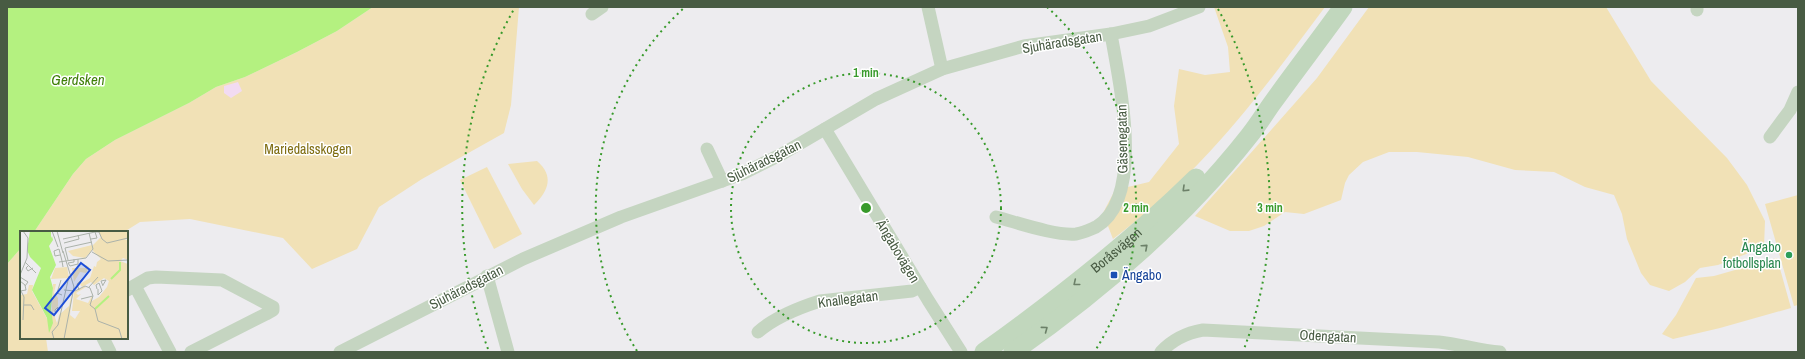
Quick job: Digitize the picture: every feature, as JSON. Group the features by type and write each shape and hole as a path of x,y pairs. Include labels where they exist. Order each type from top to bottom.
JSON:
{"main road":[{"name":"Boråsvägen","path":"1014,352 1078,304 1162,232 1249,136 1343,7"},
{"name":"Boråsvägen","path":"984,352 1039,312 1127,241 1167,206 1273,103"}],"street":[{"path":"928,7 942,69"},
{"name":"Sjuhäradsgatan","path":"340,352 361,347 487,276 523,259 621,217 742,174 768,161 876,99 942,69 1024,46 1112,34 1148,26 1199,7"},
{"name":"Gäsenegatan","path":"996,217 1044,230 1075,234 1087,231 1101,224 1112,213 1122,186 1125,156 1125,124 1112,34"},
{"path":"1770,137 1790,110 1798,92"},
{"name":"Ängabovägen","path":"825,129 961,352"},
{"path":"707,149 722,181"},
{"path":"487,276 508,352"},
{"path":"170,352 157,327 131,288 148,278 156,277 222,280 273,307 273,310 266,314 191,352"},
{"name":"Knallegatan","path":"758,332 767,324 820,301 912,291 920,287"},
{"name":"Odengatan","path":"1161,352 1180,336 1203,330 1439,342 1461,345 1490,352 1500,352"},
{"path":"104,339 110,352"}],"green space":[{"name":"Mariedalsskogen","path":"373,7 519,7 511,105 504,133 422,179 379,207 357,249 312,269 283,238 190,219 140,222 126,231 35,231 73,174 86,159 115,140 189,103 216,87 245,77 337,31"},
{"path":"1214,7 1325,7 1265,87 1216,145 1168,193 1113,239 1103,213 1115,190 1149,182 1179,144 1174,106 1179,69 1205,75 1230,72 1228,47"},
{"path":"1369,7 1606,7 1651,81 1727,158 1747,185 1765,221 1764,247 1718,265 1700,268 1685,282 1669,291 1650,285 1641,273 1627,239 1622,214 1614,195 1585,187 1554,172 1515,170 1468,157 1417,152 1389,152 1363,162 1349,175 1345,183 1341,200 1304,214 1285,212 1264,226 1249,231 1230,231 1195,216 1317,78"},
{"path":"537,161 546,172 548,183 543,194 534,205 522,189 508,164"},
{"path":"487,167 522,234 494,249 460,180"},
{"name":"Ängabo fotbollsplan","path":"1798,195 1798,305 1794,306 1765,204"},
{"path":"20,249 20,339 46,339 48,352 7,352 7,264"},
{"path":"1777,258 1791,308 1720,328 1673,339 1662,334 1676,315 1696,278 1714,276"}],"sand":[{"path":"238,82 242,91 231,98 224,93 224,86"}],"water":[{"name":"Gerdsken","path":"7,7 373,7 337,31 245,77 216,87 189,103 115,140 86,159 73,174 35,231 20,231 20,249 7,264"}],"place":[{"name":"Ängabo fotbollsplan","path":"1789,255"},
{"name":"Ängabo","path":"1114,275"}]}
